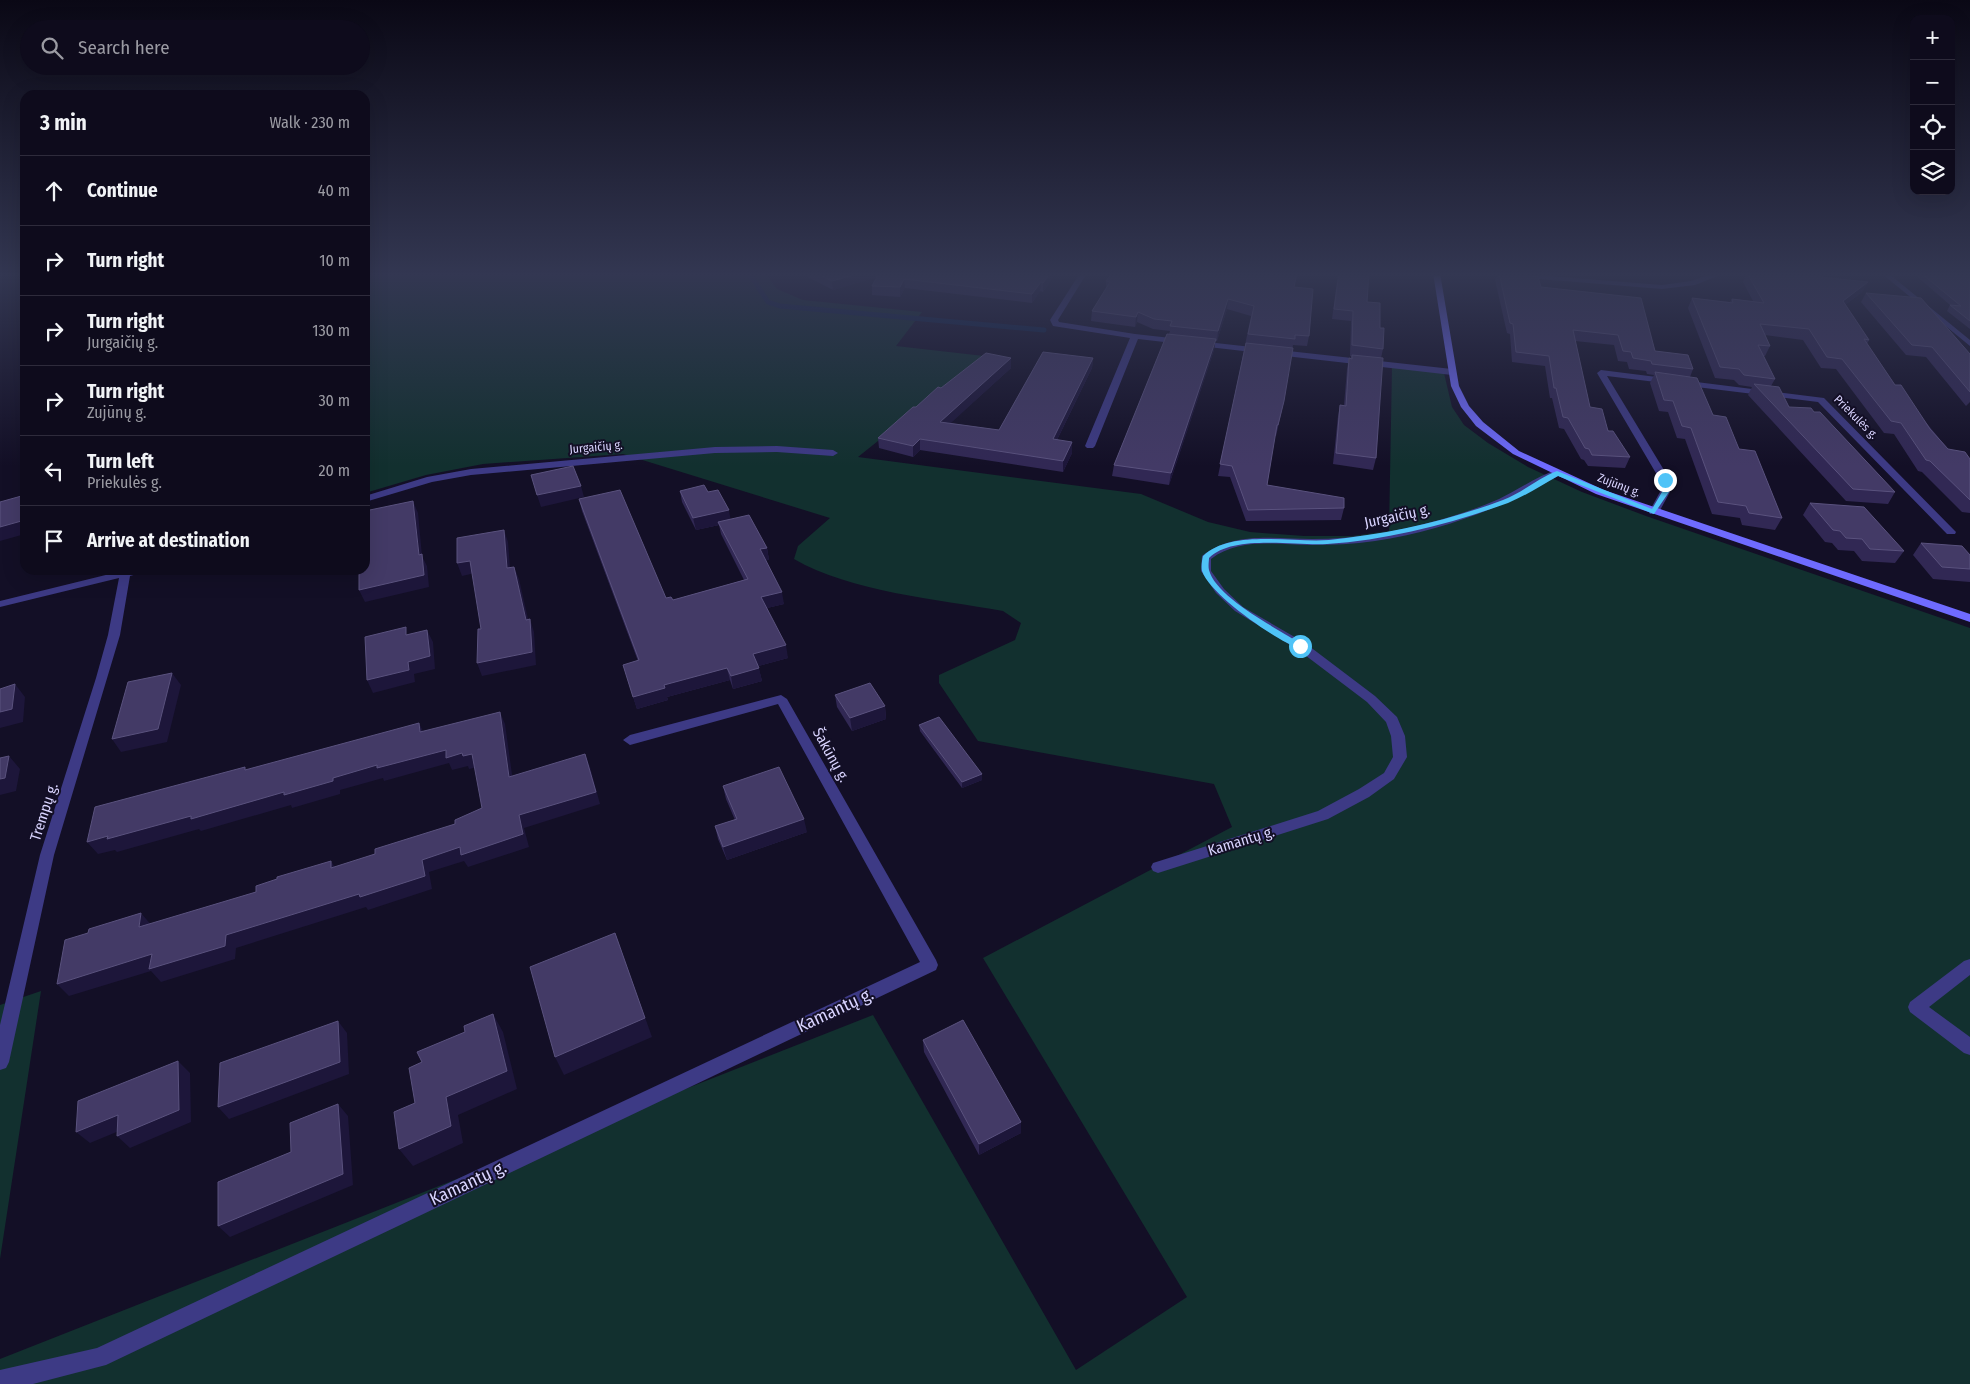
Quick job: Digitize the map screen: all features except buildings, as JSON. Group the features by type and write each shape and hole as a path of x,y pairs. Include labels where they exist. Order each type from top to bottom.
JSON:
{"main road":[{"name":"Zujūnų g.","path":"1446,338 1452,372 1461,403 1474,420 1495,438 1557,473 1654,512 1970,618"}],"street":[{"path":"1090,446 1134,338"},
{"path":"1149,338 1452,372"},
{"name":"Priekulės g.","path":"1654,512 1665,492 1665,480 1601,373 1821,400 1951,532"},
{"name":"Jurgaičių g.","path":"370,497 430,479 471,472 715,450 778,450 833,453"},
{"name":"Jurgaičių g.","path":"1234,543 1326,542 1398,533 1507,501 1557,473"},
{"name":"Kamantų g.","path":"1158,867 1323,815 1364,793 1389,776 1400,757 1398,736 1392,720 1371,699 1300,646 1239,609 1220,590 1206,571 1206,558 1214,549 1234,543"},
{"path":"0,604 121,575"},
{"name":"Trempų g.","path":"0,1062 47,856 114,635 125,575"},
{"name":"Šakūnų g.","path":"630,740 782,699 930,965"},
{"name":"Kamantų g.","path":"0,1381 99,1358 930,965"},
{"path":"1970,966 1916,1007 1970,1047"}],"green space":[{"path":"370,338 902,338 896,346 984,356 858,457 1141,494 1208,522 1250,532 1304,536 1352,536 1389,531 1392,367 1444,373 1452,407 1464,425 1488,443 1528,467 1582,492 1970,628 1970,1384 0,1384 0,1359 873,1015 1076,1370 1187,1297 983,958 1232,827 1214,784 978,741 939,683 939,675 1015,640 1021,623 1003,611 868,587 817,570 794,559 798,546 830,518 623,454 483,464 426,475 370,492"},
{"path":"41,991 0,1259 0,1005"}],"route":[{"path":"1300,646 1239,609 1220,590 1206,571 1206,558 1214,549 1234,543 1326,542 1398,533 1507,501 1557,473 1600,492 1654,512 1665,492 1665,480"}]}
